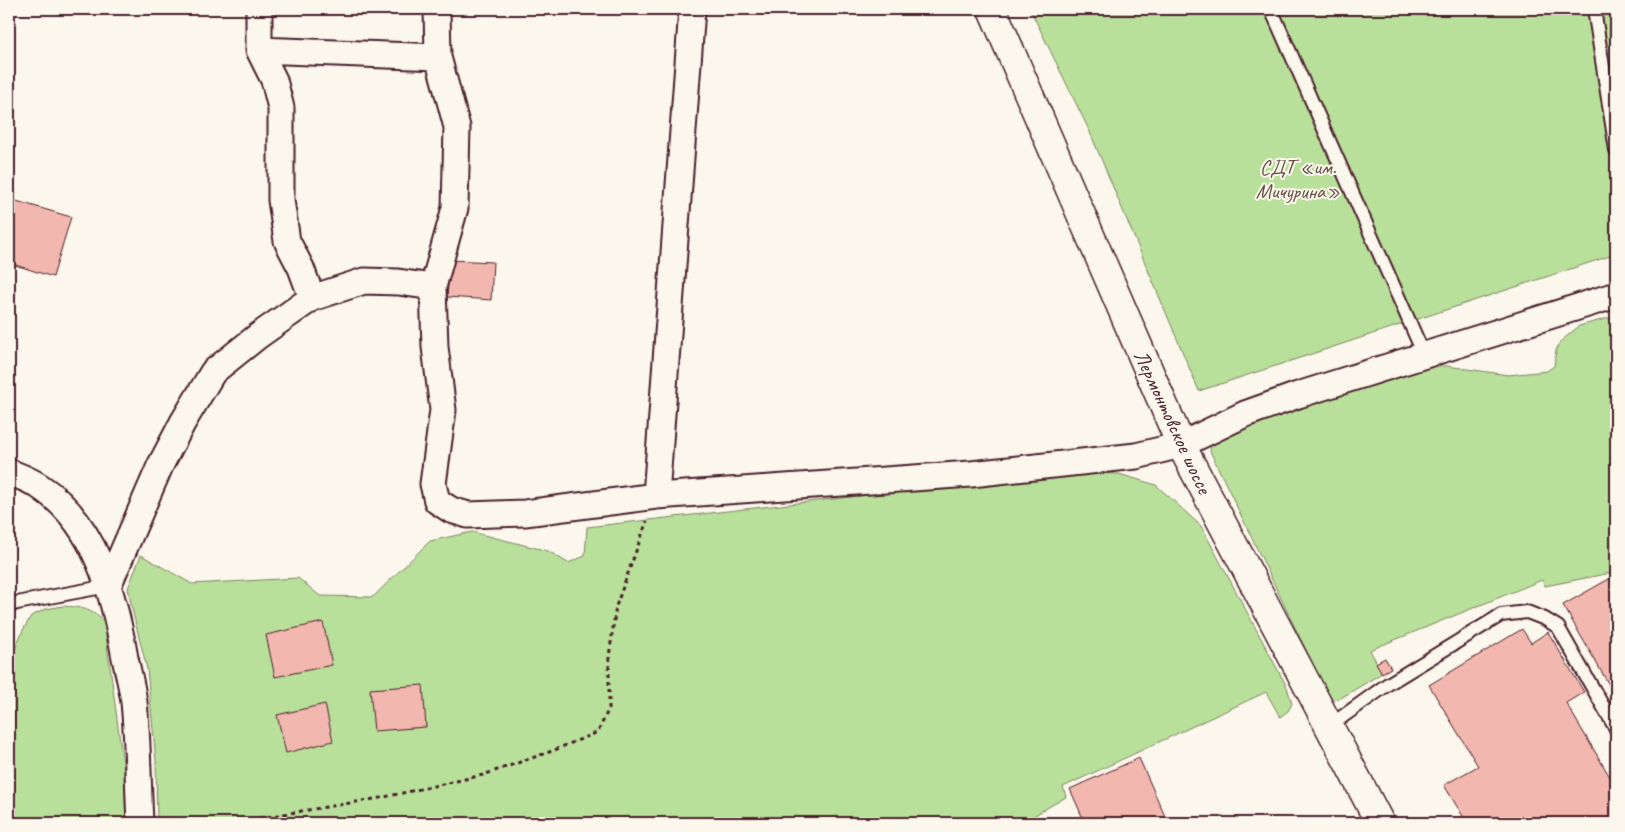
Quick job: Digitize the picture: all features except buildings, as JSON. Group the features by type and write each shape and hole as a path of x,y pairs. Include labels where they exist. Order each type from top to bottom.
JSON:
{"street":[{"path":"259,9 259,50 274,80 281,108 281,200 288,241 301,268 312,298"},
{"path":"437,9 438,57 457,127 455,208 434,287 434,347 443,410 432,484 437,501 451,510 468,515 526,513 656,496 971,474 1136,456 1181,445 1245,414 1298,396 1616,295"},
{"path":"656,496 692,9"},
{"name":"Лермонтовское шоссе","path":"992,9 1181,445 1380,823"},
{"path":"259,50 438,57"},
{"path":"108,586 160,466 183,422 213,372 258,336 312,298 364,281 398,282 434,287"},
{"path":"9,472 40,486 60,504 78,524 95,550 108,586 121,636 134,702 140,823"}],"lane":[{"path":"1271,9 1425,357"},
{"path":"1594,9 1616,150"},
{"path":"9,606 16,603 108,586"},
{"path":"1328,727 1388,684 1501,615 1527,612 1545,619 1558,627 1616,729"}],"path":[{"path":"236,823 380,798 483,774 552,752 598,732 609,708 609,657 616,606 656,496"}],"green space":[{"name":"СДТ «им. Мичурина»","path":"1030,9 1616,9 1616,254 1199,391 1089,130"},
{"path":"1616,316 1616,572 1545,586 1542,580 1370,650 1382,673 1341,698 1333,699 1327,694 1210,451 1211,443 1221,430 1420,366 1447,366 1508,375 1547,371 1554,366 1556,350 1560,342 1579,326"},
{"path":"1071,472 1119,474 1156,485 1201,526 1287,687 1292,704 1288,711 1280,717 1266,692 1063,787 1066,797 1021,823 157,823 156,761 147,669 128,588 141,555 192,584 298,578 320,596 373,597 430,541 472,532 548,551 568,563 585,556 587,527"},
{"path":"63,606 86,610 95,614 104,622 124,771 126,823 9,823 9,663 31,616 46,609"}]}
